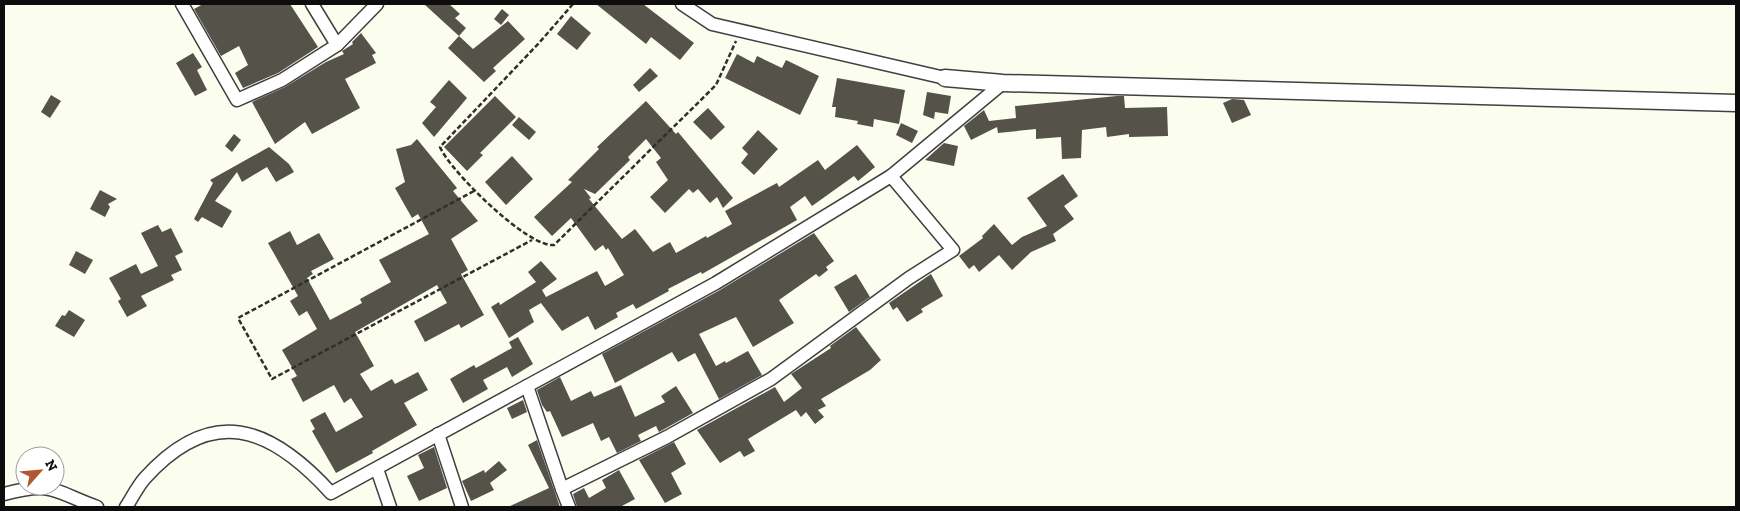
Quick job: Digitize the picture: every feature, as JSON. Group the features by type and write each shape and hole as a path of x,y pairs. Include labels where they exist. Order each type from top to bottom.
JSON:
{"street":[{"path":"182,4 236,100 282,80 337,45 377,4"},
{"path":"312,4 337,45"},
{"path":"682,4 712,24 945,78 1003,84 1736,103"},
{"path":"126,507 143,480 165,459 198,436 229,430 258,435 293,457 330,493 716,283 891,176 1003,84"},
{"path":"562,489 667,437 771,380 909,278 953,250 891,176"},
{"path":"527,386 569,507"},
{"path":"438,434 462,507"},
{"path":"377,468 390,507"},
{"path":"4,494 32,487 54,488 96,507"}],"path":[{"path":"573,4 539,43 440,147 444,157 474,191 532,240 545,246 554,245 716,85 740,30"},
{"path":"474,191 238,318 272,380 532,240"}],"building":[{"path":"203,4 290,4 318,47 278,73 243,88 235,73 248,65 239,46 221,56 194,9"},
{"path":"424,4 449,4 460,14 455,18 466,28 459,36"},
{"path":"596,4 643,4 694,43 680,60 651,37 646,44"},
{"path":"502,9 509,15 501,25 494,19"},
{"path":"571,16 591,33 577,50 557,34"},
{"path":"508,21 525,39 493,68 496,71 484,82 448,48 459,36 473,49"},
{"path":"361,33 376,53 372,55 376,63 345,79 360,108 312,134 305,122 275,144 252,102 285,87 326,62 344,54 342,51 353,44 352,42"},
{"path":"193,53 202,67 197,70 207,90 195,96 176,63"},
{"path":"737,54 754,63 757,56 782,68 786,60 819,76 800,115 725,78"},
{"path":"650,68 658,76 639,92 633,85"},
{"path":"837,78 905,90 899,124 874,119 873,127 857,124 858,121 835,117 836,107 832,107"},
{"path":"449,80 467,98 434,137 422,123 436,107 430,102"},
{"path":"927,92 951,96 948,114 935,112 934,119 923,115"},
{"path":"51,95 61,101 50,118 41,112"},
{"path":"495,96 516,117 480,153 483,155 467,171 444,147"},
{"path":"1124,96 1125,108 1167,107 1168,136 1129,137 1129,134 1107,137 1106,127 1082,130 1081,158 1062,159 1061,137 1036,139 1036,129 998,133 997,127 971,140 964,126 984,110 989,121 1016,118 1015,106"},
{"path":"1232,99 1244,100 1251,115 1232,123 1223,103"},
{"path":"646,101 676,134 678,132 733,198 723,208 717,197 710,203 698,189 693,193 689,189 665,213 650,197 668,180 656,162 661,158 646,139 628,157 630,160 595,194 584,189 591,198 589,199 622,239 635,229 653,252 670,242 676,253 706,236 707,238 732,224 725,211 777,183 779,187 818,160 825,170 857,145 875,167 858,181 854,176 812,206 805,196 790,207 797,220 702,274 701,272 668,289 669,291 636,309 633,304 616,313 618,317 595,330 588,316 562,331 541,303 529,310 534,322 509,338 491,307 499,302 500,305 536,282 528,272 541,261 557,279 542,290 546,297 597,271 605,286 624,275 608,248 606,250 603,245 595,251 571,218 552,236 534,217 572,182 568,180 599,149 597,147"},
{"path":"708,108 725,127 711,140 693,122"},
{"path":"519,117 536,132 529,140 512,125"},
{"path":"901,123 918,131 912,143 896,135"},
{"path":"758,130 778,149 754,175 741,163 748,154 742,148"},
{"path":"234,134 241,140 232,152 225,146"},
{"path":"417,139 457,188 453,191 478,221 451,239 468,270 461,274 484,315 461,328 459,324 425,342 414,321 447,303 437,285 355,332 374,366 360,374 371,391 392,379 395,384 418,372 428,390 404,403 417,425 372,451 373,453 336,473 312,431 315,429 310,420 325,412 336,432 363,417 351,398 344,403 334,385 303,402 291,379 297,376 282,350 317,329 307,311 299,316 290,301 298,296 268,243 290,231 297,245 319,233 334,259 311,271 313,274 307,278 330,320 362,303 360,299 391,282 379,260 429,234 418,214 412,218 395,188 405,182 396,149 411,145"},
{"path":"944,143 958,146 954,166 925,160"},
{"path":"269,147 289,164 294,172 276,182 267,167 242,182 237,172 215,201 232,211 222,228 202,217 198,222 194,219 213,183 210,180"},
{"path":"512,156 533,179 506,205 485,182"},
{"path":"1063,174 1078,196 1064,206 1074,219 1053,234 1056,241 1031,252 1012,270 999,255 979,272 974,265 969,269 959,256 983,238 982,236 994,224 1012,245 1022,237 1047,226 1027,198"},
{"path":"100,190 117,199 108,204 110,207 105,217 90,209"},
{"path":"158,225 162,232 171,228 183,252 175,256 182,270 171,275 174,280 141,296 147,306 127,317 118,301 121,299 109,278 136,264 141,274 158,266 141,233"},
{"path":"814,233 834,261 826,267 828,270 819,277 816,274 779,300 794,323 753,347 736,317 699,334 716,366 725,361 726,363 748,351 762,375 719,399 695,353 678,362 672,352 615,383 602,354 720,290"},
{"path":"76,251 93,260 85,274 69,265"},
{"path":"856,274 870,297 849,312 834,287"},
{"path":"931,274 943,296 921,309 923,312 907,322 897,307 893,310 889,303"},
{"path":"69,310 85,320 74,337 55,326 62,315 65,316"},
{"path":"856,327 881,360 870,370 821,399 826,406 818,410 824,417 815,424 806,412 801,417 796,410 748,439 755,451 744,457 740,451 720,463 697,430 775,387 784,402 802,388 791,374 831,348 830,346"},
{"path":"518,337 533,364 512,377 507,367 483,380 488,389 463,403 450,379 474,365 476,368 512,348 509,342"},
{"path":"560,377 571,401 591,391 594,397 621,385 635,417 665,402 661,396 676,386 693,413 659,432 656,426 638,435 641,441 617,453 609,437 601,441 593,423 562,437 550,411 547,412 542,405 537,390"},
{"path":"523,400 527,412 512,419 507,408"},
{"path":"537,440 560,507 508,507 549,488 528,445"},
{"path":"674,442 686,464 671,473 682,494 665,503 639,460"},
{"path":"434,447 447,488 419,501 407,476 424,468 418,455"},
{"path":"499,461 507,470 490,483 494,490 471,501 462,481 484,470 485,473"},
{"path":"619,470 635,499 620,507 577,507 573,494 584,488 589,498 606,488 602,480"}]}
